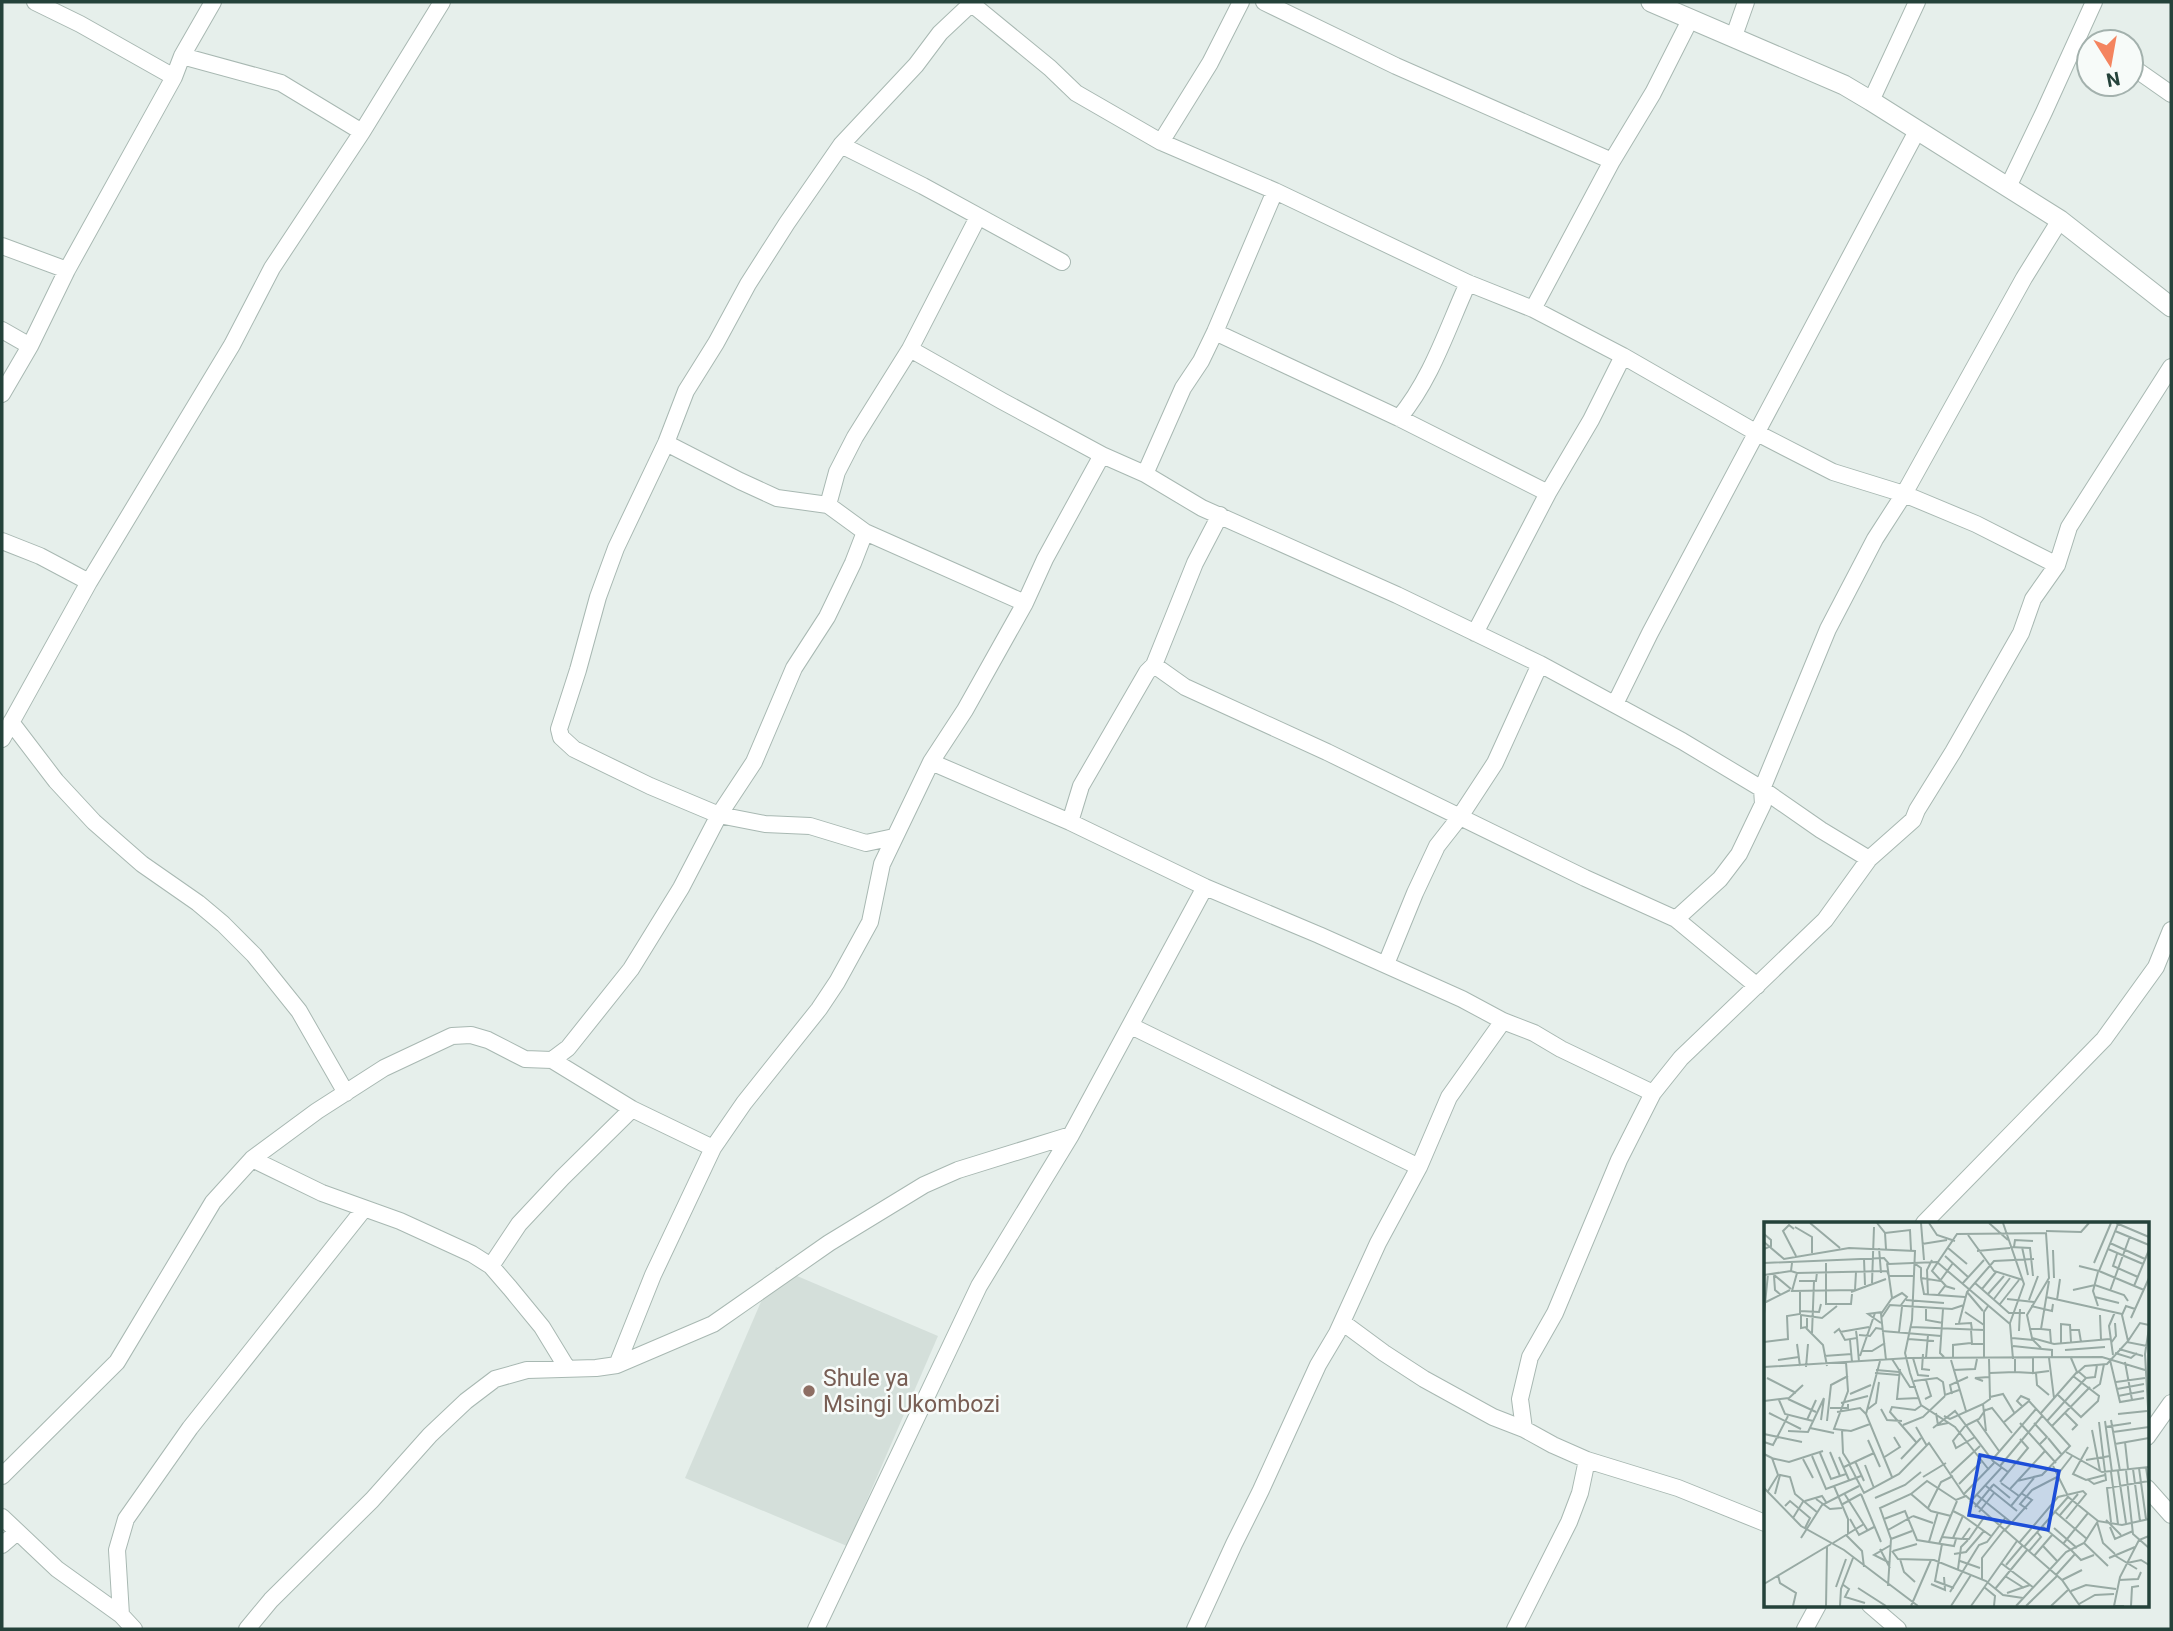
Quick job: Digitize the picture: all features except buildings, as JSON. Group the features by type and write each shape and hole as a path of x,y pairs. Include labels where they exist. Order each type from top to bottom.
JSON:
{"street":[{"path":"34,2 80,23 174,77"},
{"path":"2,394 213,2"},
{"path":"2,739 89,582 232,345 272,268 362,132 442,2"},
{"path":"1161,142 1210,63 1241,2"},
{"path":"1264,2 1396,66 1612,161"},
{"path":"1651,2 1844,85 2060,220 2171,307"},
{"path":"1734,36 1746,2"},
{"path":"1871,101 1917,2"},
{"path":"2008,187 2094,2"},
{"path":"894,837 866,842 810,826 765,824 719,815 583,754 566,744 559,729 598,597 616,548 666,443 686,391 787,223 841,145 916,65 940,33 973,3 1076,93 1161,142 1275,191 1468,283 1533,309 1833,472 1904,494 1976,524 2057,565"},
{"path":"1533,309 1612,161 1653,93 1690,20"},
{"path":"2070,55 2075,54"},
{"path":"182,56 281,83 362,132"},
{"path":"2145,76 2171,94"},
{"path":"1615,704 1650,633 1917,131"},
{"path":"841,145 1062,262"},
{"path":"1145,474 1183,388 1201,361 1215,332 1275,191"},
{"path":"828,505 837,472 855,437 910,349 978,217"},
{"path":"1676,919 1720,879 1739,854 1763,804 1762,789 1828,629 1875,539 1904,494 2024,278 2060,220"},
{"path":"2,246 67,271"},
{"path":"1399,418 1416,398 1430,372 1468,283"},
{"path":"2,330 30,346"},
{"path":"1215,332 1399,418 1548,494"},
{"path":"910,349 1002,401 1145,474 1202,508 1397,595 1540,664 1682,741 1870,859"},
{"path":"1475,633 1623,356"},
{"path":"1524,1429 1520,1399 1530,1357 1555,1313 1619,1160 1653,1093 1681,1058 1825,920 1870,859 1913,820 2021,633 2033,599 2057,565 2069,527 2171,367"},
{"path":"666,443 777,498 828,505 865,533 1025,603"},
{"path":"617,1365 653,1275 713,1148 837,982 870,922 882,864 931,762 965,710 1025,603 1045,559 1102,454"},
{"path":"1070,822 1081,786 1147,672 1154,666 1195,563 1220,515"},
{"path":"552,1060 568,1048 631,969 681,888 719,815 754,762 794,668 827,617 865,533"},
{"path":"2,541 40,556 89,582"},
{"path":"1386,964 1437,846 1460,818 1495,763 1540,664"},
{"path":"1154,666 1185,687 1676,919 1757,986"},
{"path":"11,722 56,781 94,822 142,864 198,903 254,955 299,1011 346,1093"},
{"path":"931,762 1070,822 1205,887 1386,964 1503,1021 1534,1033 1561,1049 1653,1093"},
{"path":"816,1629 979,1286 1071,1135 1205,887"},
{"path":"1925,1222 2104,1039 2156,967 2171,930"},
{"path":"1195,1629 1318,1365 1419,1167 1449,1097 1503,1021"},
{"path":"1131,1026 1419,1167"},
{"path":"2,1476 117,1362 213,1202 252,1159 384,1068 452,1036 471,1035 488,1040 525,1059 552,1060 632,1109 713,1148"},
{"path":"491,1266 519,1224 632,1109"},
{"path":"247,1629 271,1600 326,1548 430,1435 466,1401 495,1379 527,1370 617,1365 713,1324 830,1243 924,1185 958,1170 1071,1135"},
{"path":"252,1159 322,1194 400,1221 472,1254 491,1266 541,1327 567,1368"},
{"path":"121,1615 117,1550 126,1518 190,1428 365,1209"},
{"path":"1342,1322 1384,1353 1493,1417 1587,1460 1678,1488 1764,1523"},
{"path":"2148,1436 2171,1403"},
{"path":"1515,1629 1569,1522 1580,1493 1587,1460"},
{"path":"2148,1489 2171,1515"},
{"path":"2,1517 57,1569 121,1615 134,1629"},
{"path":"2,1545 16,1533"},
{"path":"1805,1629 1817,1606"},
{"path":"1871,1606 1898,1629"}],"shaded area":[{"path":"776,1267 938,1336 847,1546 685,1478"}],"place":[{"name":"Shule ya Msingi Ukombozi","path":"809,1391"}]}
